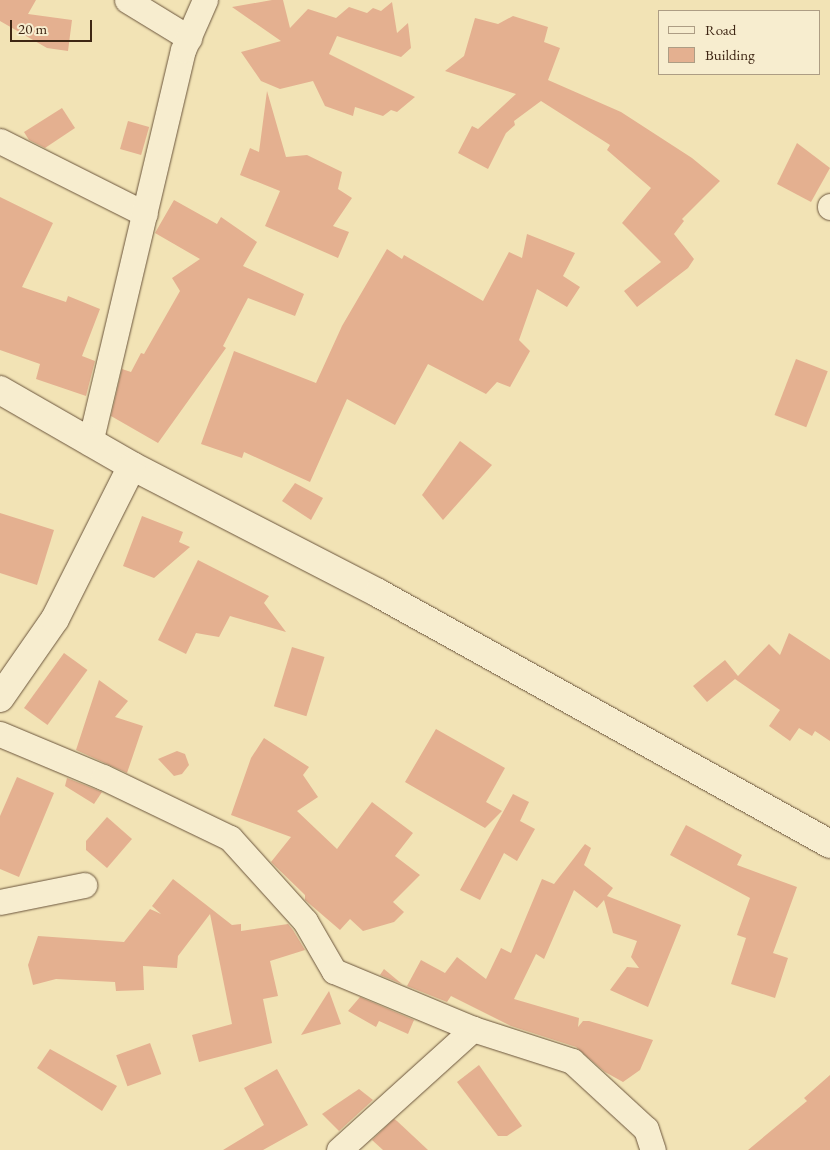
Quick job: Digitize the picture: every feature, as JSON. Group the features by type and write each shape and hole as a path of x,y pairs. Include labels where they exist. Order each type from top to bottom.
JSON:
{"street":[{"path":"127,0 189,38"},
{"path":"90,443 189,38 205,0"},
{"path":"0,141 145,214"},
{"path":"0,390 132,466 378,593 830,844"},
{"path":"0,698 55,619 132,466"},
{"path":"0,734 103,777 230,838 305,922 334,971 473,1029 572,1061 646,1129 653,1150"},
{"path":"0,902 84,885"},
{"path":"339,1150 473,1029"}],"building":[{"path":"0,0 36,0 28,14 72,20 68,51 47,48 0,21"},
{"path":"283,0 290,28 308,9 336,18 349,7 367,13 373,8 381,11 392,2 397,33 408,23 411,48 401,57 337,36 329,54 415,97 397,112 391,110 383,116 355,107 353,116 325,106 313,81 280,89 261,81 241,52 281,41 232,7"},
{"path":"513,16 548,27 544,42 560,48 548,80 621,112 692,158 720,181 682,219 684,221 674,234 694,259 688,268 637,307 624,291 661,262 622,223 651,188 607,150 610,145 541,101 514,121 515,125 506,133 488,169 458,153 472,126 478,129 516,94 445,71 464,56 475,18 498,24"},
{"path":"267,91 286,157 307,155 342,172 338,189 352,198 333,226 349,232 338,258 265,226 280,191 240,175 250,148 259,152"},
{"path":"62,108 75,128 45,148 29,140 24,132"},
{"path":"128,121 149,127 141,155 120,149"},
{"path":"797,143 830,168 811,202 777,184"},
{"path":"0,197 53,223 22,287 66,302 68,296 100,309 82,356 95,361 86,396 36,379 40,364 0,350"},
{"path":"174,200 217,224 221,217 257,242 243,266 304,294 295,316 248,298 223,346 226,348 158,443 111,416 122,369 131,372 141,353 144,354 180,291 172,278 200,259 155,233"},
{"path":"527,234 575,253 563,276 580,287 567,307 537,289 519,340 530,351 510,387 497,382 486,394 428,364 395,425 347,399 310,482 244,452 242,458 201,444 234,351 316,383 342,326 387,249 402,259 404,255 483,301 509,252 522,258"},
{"path":"796,359 828,371 806,427 774,415"},
{"path":"460,441 492,465 443,520 422,495"},
{"path":"295,483 323,498 311,520 282,501"},
{"path":"0,513 54,530 37,585 0,573"},
{"path":"142,516 183,532 179,542 190,547 154,578 123,566"},
{"path":"198,560 269,596 264,603 286,632 230,616 219,637 196,633 186,654 158,640"},
{"path":"789,633 830,660 830,741 815,731 812,736 799,728 790,741 769,726 780,710 735,679 707,702 693,686 725,660 738,676 769,644 780,655"},
{"path":"292,647 325,657 306,716 274,706"},
{"path":"64,653 87,670 47,725 24,708"},
{"path":"99,680 128,701 115,717 143,726 127,773 76,750"},
{"path":"436,729 505,768 486,802 502,811 485,828 405,782"},
{"path":"264,738 309,767 303,775 318,797 297,811 337,849 372,802 413,833 395,856 420,875 393,902 404,912 394,922 363,931 350,919 340,930 305,900 305,895 271,862 291,837 231,815 251,758"},
{"path":"177,751 185,754 189,765 182,774 174,776 158,759"},
{"path":"17,777 54,793 19,877 0,869 0,816"},
{"path":"67,778 102,792 94,804 65,786"},
{"path":"513,794 529,802 520,821 535,829 517,861 504,853 480,900 460,890"},
{"path":"107,817 132,839 107,868 86,850 86,841"},
{"path":"686,825 742,855 737,865 797,887 773,953 788,958 775,998 731,984 746,938 737,935 750,898 670,855"},
{"path":"585,844 591,848 584,865 613,888 607,896 681,925 648,1007 610,990 627,967 639,968 631,957 637,941 613,933 604,900 597,908 574,890 544,959 536,954 514,999 579,1018 578,1027 583,1021 589,1021 653,1040 640,1070 623,1082 605,1072 576,1047 511,1026 451,996 447,1002 407,986 421,960 445,973 457,957 486,979 501,948 511,953 542,879 554,884"},
{"path":"173,879 232,925 241,924 241,931 288,924 293,930 305,950 270,961 278,996 263,999 272,1043 199,1062 192,1035 232,1024 210,914 178,956 177,968 143,966 144,990 116,991 115,982 56,979 33,985 28,965 38,936 124,942 150,909 161,914 152,906"},
{"path":"384,969 402,984 380,975"},
{"path":"329,991 341,1024 301,1035"},
{"path":"360,997 414,1020 408,1034 379,1021 376,1027 348,1011"},
{"path":"150,1043 161,1074 127,1086 116,1055"},
{"path":"50,1049 117,1086 102,1111 37,1068"},
{"path":"479,1065 522,1126 507,1136 498,1136 457,1082"},
{"path":"277,1069 308,1125 263,1150 223,1150 264,1125 244,1088"},
{"path":"830,1075 830,1150 748,1150 807,1101 804,1098"},
{"path":"359,1089 373,1100 339,1131 322,1114"},
{"path":"394,1119 428,1150 383,1150 372,1140"}]}
